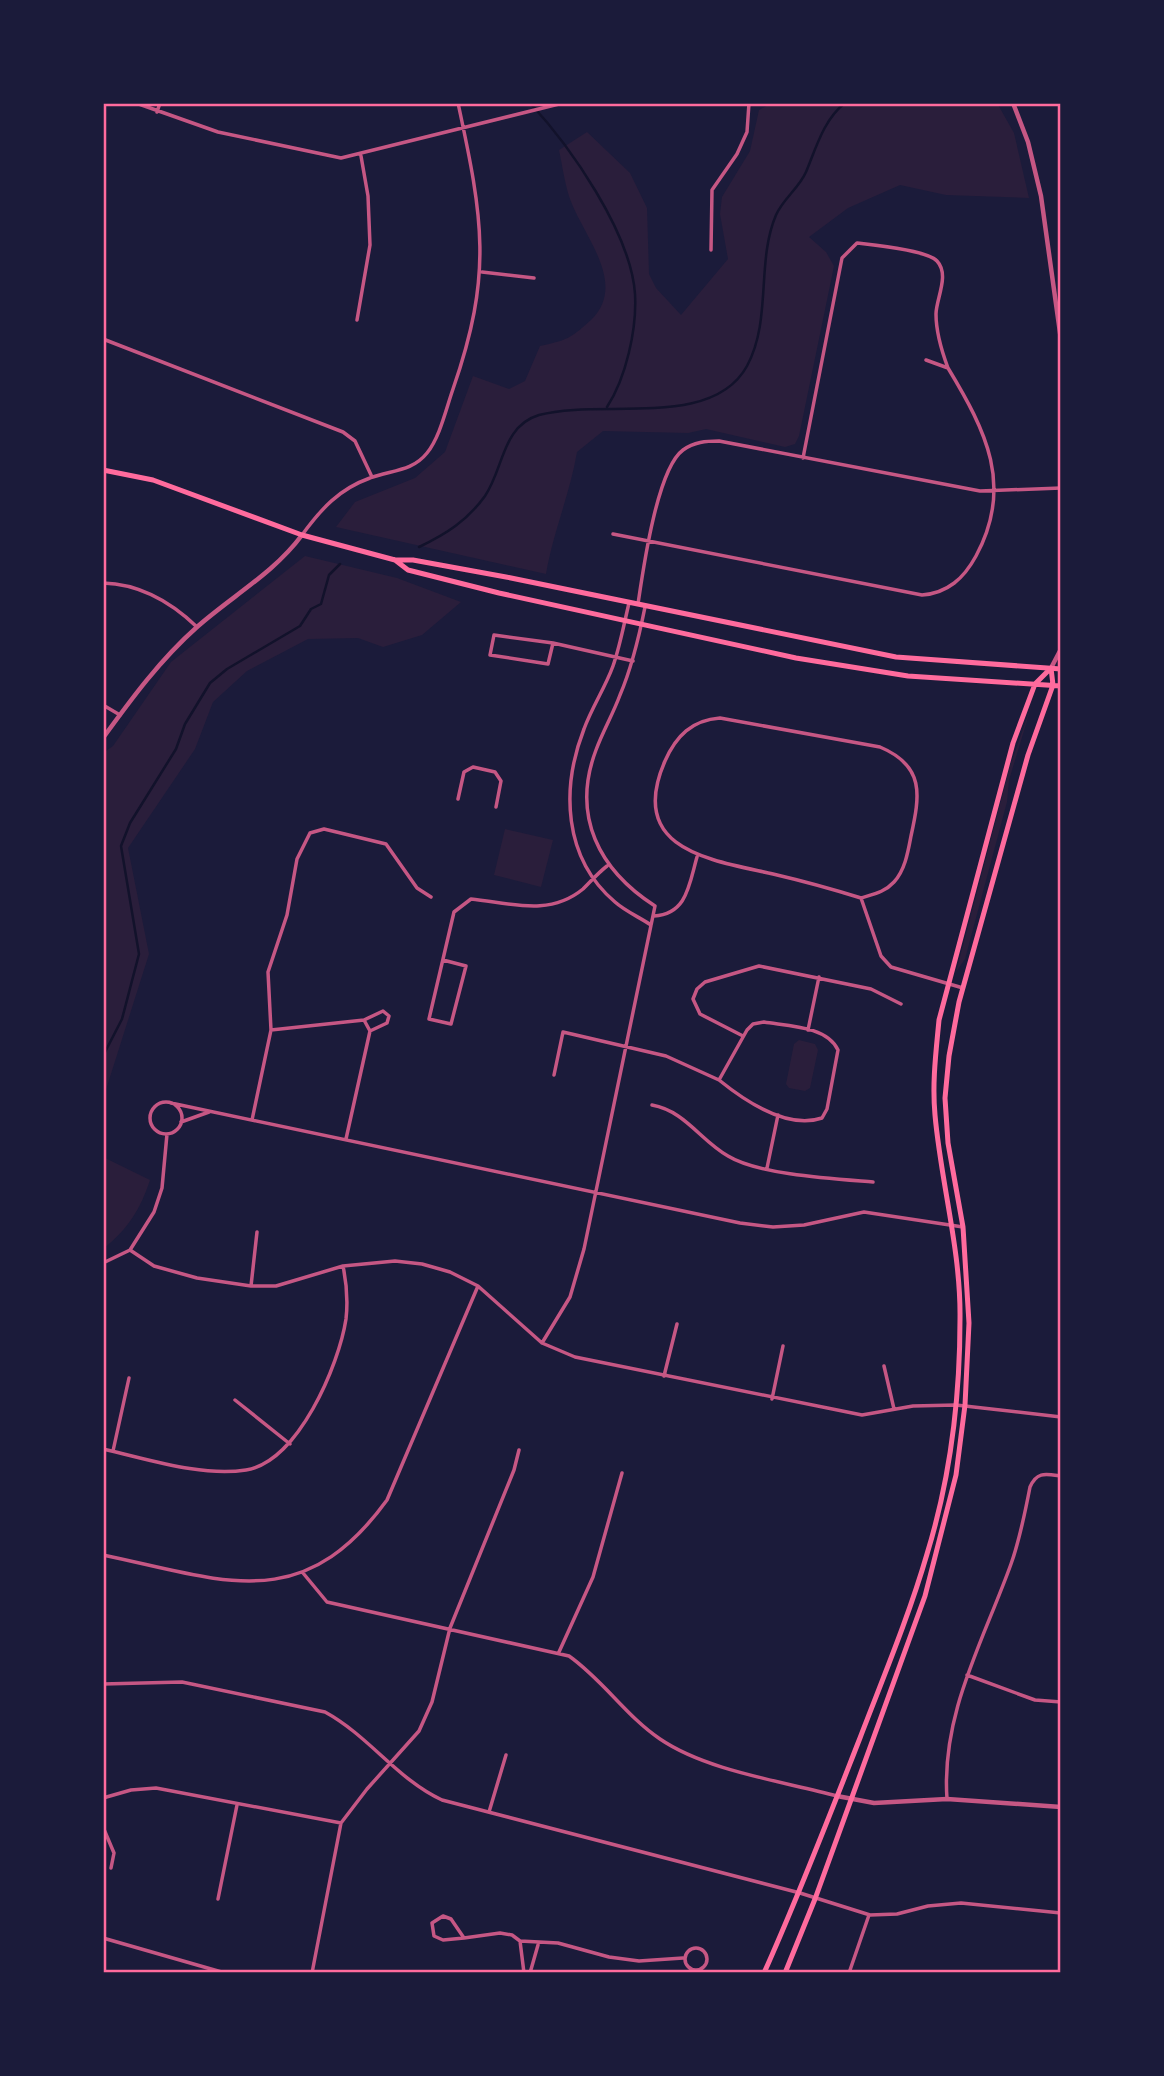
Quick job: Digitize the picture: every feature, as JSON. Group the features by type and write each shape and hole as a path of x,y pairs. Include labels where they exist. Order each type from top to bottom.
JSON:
{"main road":[{"path":"103,471 153,480 302,535 395,560 413,560 896,657 1061,669"},
{"path":"395,560 408,570 642,624 862,670 1061,686"},
{"path":"764,1973 800,1893 926,1558 947,1468 956,1405 961,1318 952,1226 938,1146 934,1089 939,1020 1013,743 1035,684 1051,668"},
{"path":"785,1973 815,1899 934,1567 956,1475 965,1405 969,1323 963,1227 948,1143 946,1098 949,1051 963,988 1028,755 1053,685 1051,668"}],"street":[{"path":"136,103 218,132 341,158 463,130 562,103"},
{"path":"157,112 160,103"},
{"path":"103,738 145,679 197,627 284,558 326,504 338,494 372,477 411,467 428,453 468,345 482,272 481,218 457,103"},
{"path":"711,250 712,190 747,132 750,103"},
{"path":"1013,103 1028,142 1041,197 1061,340"},
{"path":"357,320 370,245 368,196 361,155"},
{"path":"613,534 922,595 934,594 951,587 972,563 991,523 997,490 991,460 942,351 936,314 943,274 937,261 875,245 857,243 847,250 842,258 803,459"},
{"path":"482,272 534,278"},
{"path":"103,339 343,432 355,442 364,455 372,477"},
{"path":"926,360 948,368"},
{"path":"637,605 649,541 666,479 674,459 683,449 699,442 719,441 944,486 997,490 1061,488"},
{"path":"103,583 153,594 171,604 197,627"},
{"path":"629,603 615,659 584,729 570,784 571,831 593,878 615,902 651,925"},
{"path":"542,1343 570,1297 584,1249 655,906 637,894 607,866 590,829 588,806 590,770 633,661 645,607"},
{"path":"553,643 548,664 490,655 494,635 553,643 633,661"},
{"path":"1051,668 1061,649"},
{"path":"103,705 120,715"},
{"path":"720,718 880,747 895,753 908,765 919,791 918,806 901,872 885,890 861,898 814,883 697,857 679,846 663,827 655,800 658,775 667,755 691,725 704,719 720,718"},
{"path":"458,799 464,772 473,767 484,769 495,772 501,781 496,807"},
{"path":"251,1120 271,1030 268,972 287,915 300,851 310,833 324,829 386,844 417,888 431,897"},
{"path":"653,916 668,915 685,900 697,857"},
{"path":"443,960 466,966 451,1024 429,1019 454,912 471,900 532,908 556,903 582,890 607,866"},
{"path":"861,898 881,956 891,967 963,988"},
{"path":"743,1036 700,1014 695,1007 697,989 705,982 759,965 871,989 901,1004"},
{"path":"808,1030 819,977"},
{"path":"271,1030 364,1020 383,1011 389,1016 387,1023 370,1031"},
{"path":"346,1139 370,1031 364,1020"},
{"path":"554,1075 563,1032 675,1059 719,1080 737,1095 778,1115 813,1121 822,1118 827,1110 838,1050 828,1036 764,1022 753,1024 743,1036 719,1080"},
{"path":"211,1111 181,1122 176,1130 167,1134 155,1129 150,1115 157,1104 171,1103 211,1111 251,1120 346,1139 594,1192 773,1227 804,1225 864,1212 963,1227"},
{"path":"171,1103 178,1109 181,1122"},
{"path":"652,1105 675,1113 726,1156 820,1179 873,1182"},
{"path":"767,1168 778,1115"},
{"path":"103,1263 130,1250 154,1212 162,1188 167,1134"},
{"path":"251,1286 257,1232"},
{"path":"130,1250 154,1266 208,1281 251,1286 276,1286 343,1266 395,1261 422,1264 450,1272 478,1286 542,1343 575,1357 772,1399 862,1415 894,1409 965,1405 1061,1417"},
{"path":"103,1449 211,1471 248,1470 271,1459 290,1444 313,1407 336,1354 345,1322 348,1292 343,1266"},
{"path":"103,1555 235,1583 262,1583 303,1573 327,1562 387,1500 478,1286"},
{"path":"664,1377 677,1324"},
{"path":"772,1399 783,1346"},
{"path":"884,1366 894,1409"},
{"path":"113,1451 128,1378"},
{"path":"235,1400 290,1444"},
{"path":"312,1973 341,1823 419,1731 432,1702 450,1628 510,1482 519,1450"},
{"path":"559,1652 593,1577 622,1473"},
{"path":"947,1799 953,1718 1010,1565 1030,1487 1036,1476 1061,1476"},
{"path":"303,1573 327,1602 559,1652 586,1668 644,1728 674,1748 721,1765 874,1804 947,1799 1061,1807"},
{"path":"967,1675 1035,1700 1061,1702"},
{"path":"103,1684 138,1681 182,1682 325,1712 345,1723 430,1795 800,1893 870,1915 897,1914 928,1906 961,1903 1061,1913"},
{"path":"489,1812 506,1755"},
{"path":"103,1798 131,1790 156,1788 341,1823"},
{"path":"218,1899 237,1805"},
{"path":"103,1827 114,1853 111,1868"},
{"path":"849,1973 870,1915"},
{"path":"464,1938 451,1919 439,1917 432,1923 432,1932 438,1940 464,1938 500,1933 512,1935 520,1941 538,1944 558,1942 609,1957 639,1961 683,1958 698,1948 706,1954 707,1961 704,1968 697,1970 690,1968 683,1958"},
{"path":"103,1938 225,1973"},
{"path":"520,1941 524,1973"},
{"path":"530,1973 538,1944"}],"shaded area":[{"path":"772,103 997,103 1014,133 1029,198 946,195 900,185 848,208 809,237 826,252 834,266 799,436 795,444 785,447 706,429 688,433 603,431 577,452 546,574 336,527 355,502 415,478 445,452 473,376 509,389 525,381 540,346 573,335 591,320 602,305 604,273 568,193 559,150 587,132 630,173 647,208 649,274 656,288 681,315 728,259 720,214 722,197 750,151 759,110"},
{"path":"305,556 397,578 461,602 422,635 383,647 358,638 308,639 247,671 213,702 195,749 128,848 149,954 103,1099 103,753 113,746 171,662"},
{"path":"1033,701 1009,780 1007,802 965,959 956,972 1010,766"},
{"path":"505,829 553,840 541,887 494,875"},
{"path":"799,1040 815,1044 818,1050 810,1088 805,1091 789,1088 786,1084 794,1044"},
{"path":"103,1157 150,1180 132,1218 103,1249"}],"waterway":[{"path":"530,103 563,142 596,192 623,244 631,270 635,294 632,337 625,368 607,407"},
{"path":"419,547 455,526 478,505 491,485 511,438 527,420 564,411 682,405 708,398 731,386 747,366 755,348 762,310 767,252 776,215 803,178 831,117 845,103"},
{"path":"103,1056 122,1019 139,954 121,846 130,823 176,749 185,724 210,683 227,669 300,626 311,609 321,604 329,575 340,564"}]}
